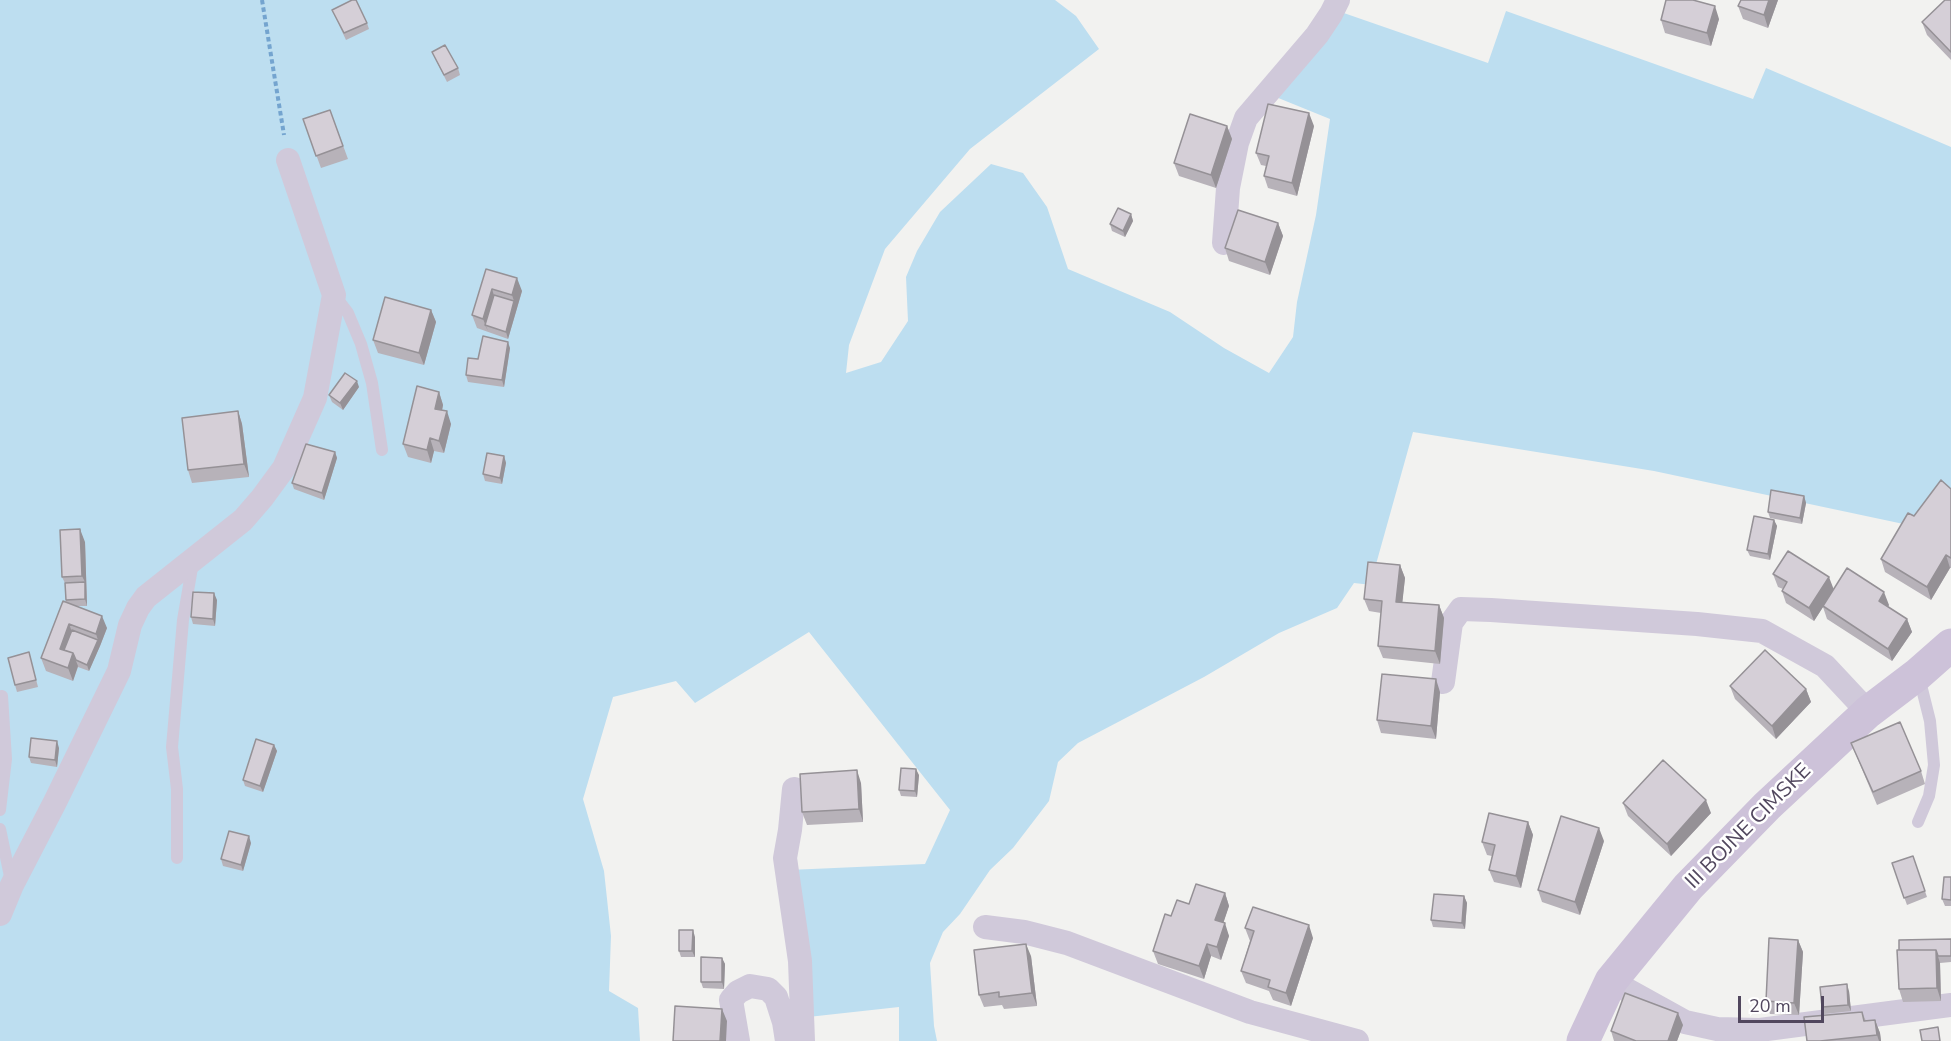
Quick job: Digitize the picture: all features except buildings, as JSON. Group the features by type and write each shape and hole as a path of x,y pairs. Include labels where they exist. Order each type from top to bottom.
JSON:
{"street":[{"path":"1224,243 1228,188 1237,143 1246,118 1317,35 1338,0"},
{"path":"0,914 12,885 119,671 130,625 138,608 146,597 243,520 284,468 315,398 334,295 288,160"},
{"path":"1443,682 1450,622 1461,609 1674,622 1762,632 1825,666 1868,712"},
{"name":"III BOJNE CIMSKE","path":"1583,1041 1611,981 1688,887 1767,806 1868,712 1918,674 1951,645"},
{"path":"794,789 790,830 784,858 800,961 803,1041"},
{"path":"985,927 1024,932 1067,943 1250,1012 1357,1041"},
{"path":"1611,981 1685,1022 1717,1029 1760,1030 1951,1005"},
{"path":"738,1041 731,1000 738,992 750,986 768,988 776,997 787,1041"}],"lane":[{"path":"334,295 348,313 361,344 372,383 382,450"},
{"path":"177,858 177,789 172,747 183,620 194,558"},
{"path":"1918,674 1930,721 1934,765 1929,796 1918,822"},
{"path":"0,810 6,759 2,696"},
{"path":"0,830 12,885"}],"path":[{"path":"262,0 288,160"}],"shaded area":[{"path":"0,0 1055,0 1076,16 1099,49 970,149 885,249 849,345 846,373 881,362 908,321 906,277 917,251 940,212 991,164 1023,173 1047,207 1068,269 1170,312 1224,348 1269,373 1293,337 1297,302 1316,215 1330,119 1266,93 1338,11 1488,63 1506,11 1753,99 1766,68 1951,147 1951,493 1913,526 1654,471 1413,432 1372,585 1354,583 1337,608 1279,633 1204,677 1078,743 1058,762 1049,801 1013,848 990,870 960,914 943,932 930,963 937,1041 899,1041 899,1007 799,1018 789,870 925,864 950,810 809,632 695,703 676,681 613,697 583,799 604,871 611,936 609,991 638,1008 640,1041 0,1041"}]}
